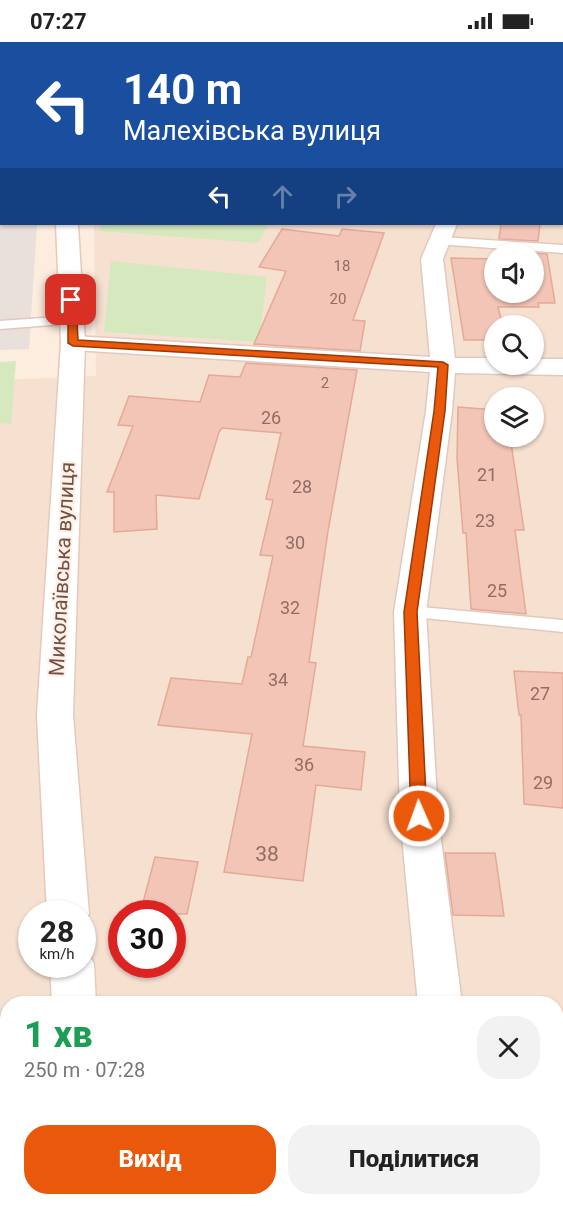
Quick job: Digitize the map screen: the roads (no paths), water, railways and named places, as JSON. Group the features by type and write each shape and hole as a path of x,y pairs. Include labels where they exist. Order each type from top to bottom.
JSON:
{"street":[{"name":"Миколаївська вулиця","path":"67,225 73,331 55,715 67,900"},
{"path":"439,996 419,816 411,612 439,411 443,365 432,259 443,232"},
{"path":"73,331 443,365 563,367"},
{"path":"73,978 74,996"}],"lane":[{"path":"443,232 563,249"},
{"path":"0,325 73,331"},
{"path":"411,612 563,626"}]}
